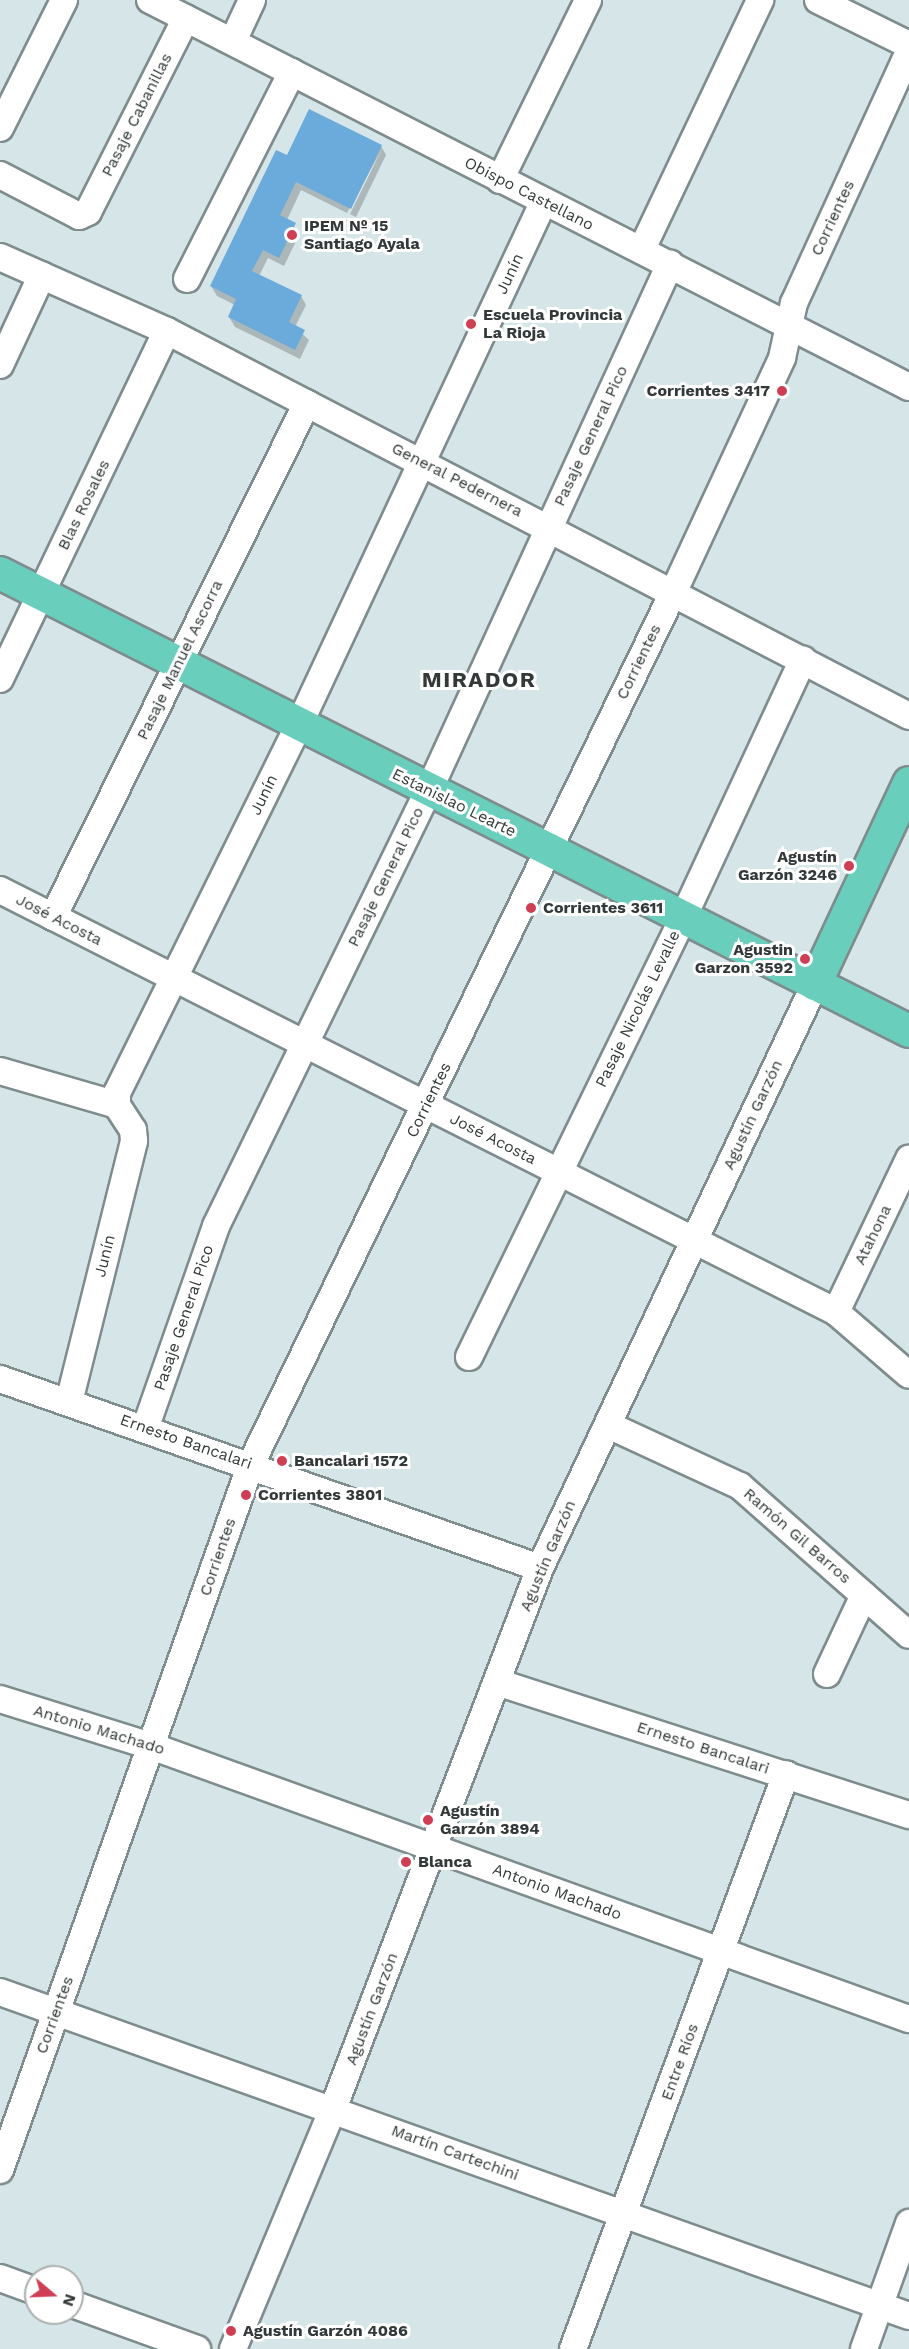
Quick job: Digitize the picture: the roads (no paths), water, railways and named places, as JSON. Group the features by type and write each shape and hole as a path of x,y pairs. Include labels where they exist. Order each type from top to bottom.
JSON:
{"main road":[{"name":"Estanislao Learte","path":"0,573 909,1031"},
{"name":"Agustín Garzón","path":"815,984 909,783"}],"street":[{"path":"0,128 64,0"},
{"name":"Obispo Castellano","path":"150,0 543,203 642,249 909,387"},
{"path":"233,41 252,0"},
{"path":"500,180 588,0"},
{"path":"642,249 760,0"},
{"path":"818,0 909,45"},
{"name":"Pasaje Cabanillas","path":"0,175 79,216 88,212 186,18"},
{"name":"Corrientes","path":"0,2170 251,1464 674,591 782,358 794,303 909,52"},
{"path":"188,279 292,72"},
{"name":"Junín","path":"69,1402 134,1141 133,1130 117,1105 122,1082 299,725 543,203"},
{"name":"General Pedernera","path":"0,257 167,331 674,591 909,716"},
{"name":"Pasaje General Pico","path":"145,1429 216,1226 429,790 670,264"},
{"path":"0,365 42,275"},
{"name":"Blas Rosales","path":"0,679 167,331"},
{"name":"Pasaje Manuel Ascorra","path":"53,917 307,403"},
{"name":"Pasaje Nicolás Levalle","path":"469,1356 683,918 803,659"},
{"name":"José Acosta","path":"0,890 693,1242 836,1312 909,1375"},
{"name":"Agustín Garzón","path":"234,2349 333,2109 540,1568 815,984"},
{"path":"0,1071 117,1105"},
{"name":"Atahona","path":"836,1312 909,1159"},
{"name":"Ernesto Bancalari","path":"0,1379 251,1464 540,1568"},
{"name":"Ramón Gil Barros","path":"608,1425 741,1486 909,1635"},
{"path":"827,1674 864,1595"},
{"name":"Ernesto Bancalari","path":"497,1682 909,1815"},
{"name":"Antonio Machado","path":"0,1700 151,1746 909,2019"},
{"name":"Entre Ríos","path":"573,2349 786,1774"},
{"name":"Martín Cartechini","path":"0,1992 909,2316"},
{"path":"864,2349 909,2223"},
{"path":"0,2278 24,2287"},
{"path":"84,2308 197,2349"}],"place":[{"name":"IPEM Nº 15 Santiago Ayala","path":"292,235"},
{"name":"Escuela Provincia La Rioja","path":"471,324"},
{"name":"Corrientes 3417","path":"782,391"},
{"name":"Agustín Garzón 3246","path":"849,866"},
{"name":"Corrientes 3611","path":"531,908"},
{"name":"Agustin Garzon 3592","path":"805,959"},
{"name":"Bancalari 1572","path":"282,1461"},
{"name":"Corrientes 3801","path":"246,1495"},
{"name":"Agustín Garzón 3894","path":"428,1820"},
{"name":"Blanca","path":"406,1862"},
{"name":"Agustín Garzón 4086","path":"231,2331"}],"district":[{"name":"MIRADOR","path":"479,680"}]}
